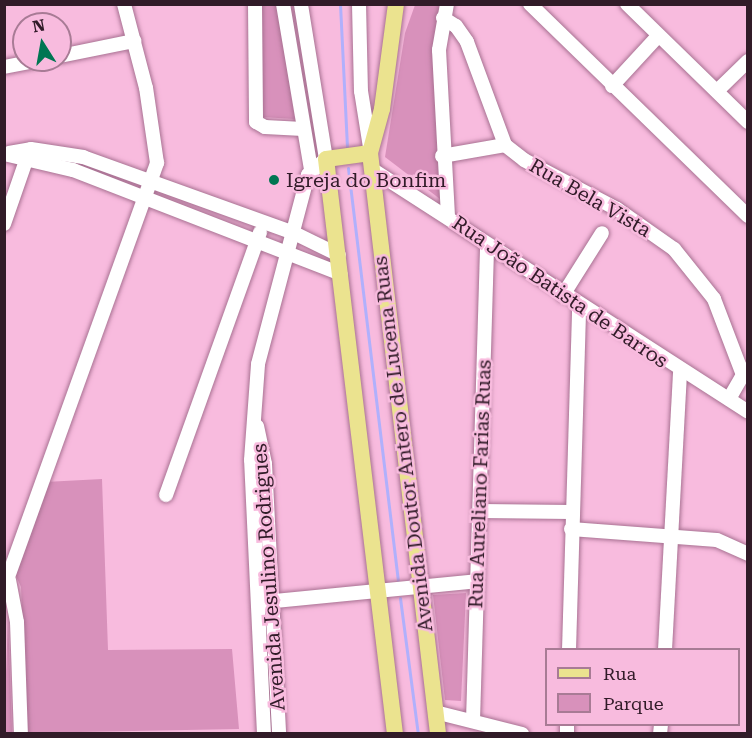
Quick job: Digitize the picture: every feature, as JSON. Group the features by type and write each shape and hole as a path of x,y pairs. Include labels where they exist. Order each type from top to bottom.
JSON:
{"main road":[{"path":"326,159 370,150 382,109 396,4"},
{"name":"Avenida Doutor Antero de Lucena Ruas","path":"370,150 418,588 438,734"},
{"name":"Avenida Doutor Antero de Lucena Ruas","path":"326,159 395,734"}],"street":[{"path":"21,734 18,622 6,582 153,182 157,148 124,4"},
{"path":"255,4 256,122 265,127 303,129"},
{"path":"283,4 310,169 326,159 301,4"},
{"path":"359,4 361,91 370,150"},
{"path":"447,4 439,50 442,156 448,217"},
{"path":"530,4 747,216"},
{"path":"627,4 747,122"},
{"path":"442,156 505,145 467,42 456,26 443,18"},
{"path":"612,86 658,36"},
{"path":"72,54 134,41"},
{"path":"717,91 747,61"},
{"name":"Rua Bela Vista","path":"505,145 524,160 617,208 674,249 714,299 745,369"},
{"path":"4,154 83,157 294,234 339,255"},
{"path":"29,154 257,238 341,274"},
{"path":"4,224 29,154"},
{"name":"Avenida Jesulino Rodrigues","path":"264,734 251,460 261,346 294,234 310,169"},
{"name":"Rua João Batista de Barros","path":"373,171 448,217 487,247 680,372 729,399 747,412"},
{"path":"166,495 263,223"},
{"path":"563,295 602,233"},
{"name":"Rua Aureliano Farias Ruas","path":"474,722 487,247"},
{"path":"569,648 571,512 579,306"},
{"path":"729,399 745,369"},
{"path":"665,648 680,372"},
{"name":"Avenida Jesulino Rodrigues","path":"256,421 265,464 279,734"},
{"path":"481,512 571,512"},
{"path":"571,529 717,540 747,554"},
{"path":"256,603 477,581"},
{"path":"435,712 522,734"}],"green space":[{"path":"262,5 277,5 295,119 262,117"},
{"path":"415,5 442,5 440,199 385,157 405,33"},
{"path":"102,479 108,650 232,649 239,729 27,733 21,587 13,569 45,482"},
{"path":"466,593 461,701 445,700 433,595"},
{"path":"8,616 12,733 12,734 4,733"}],"waterway":[{"path":"340,4 347,149"},
{"path":"348,168 398,580"},
{"path":"400,598 418,734"}],"place":[{"name":"Igreja do Bonfim","path":"274,180"}]}
